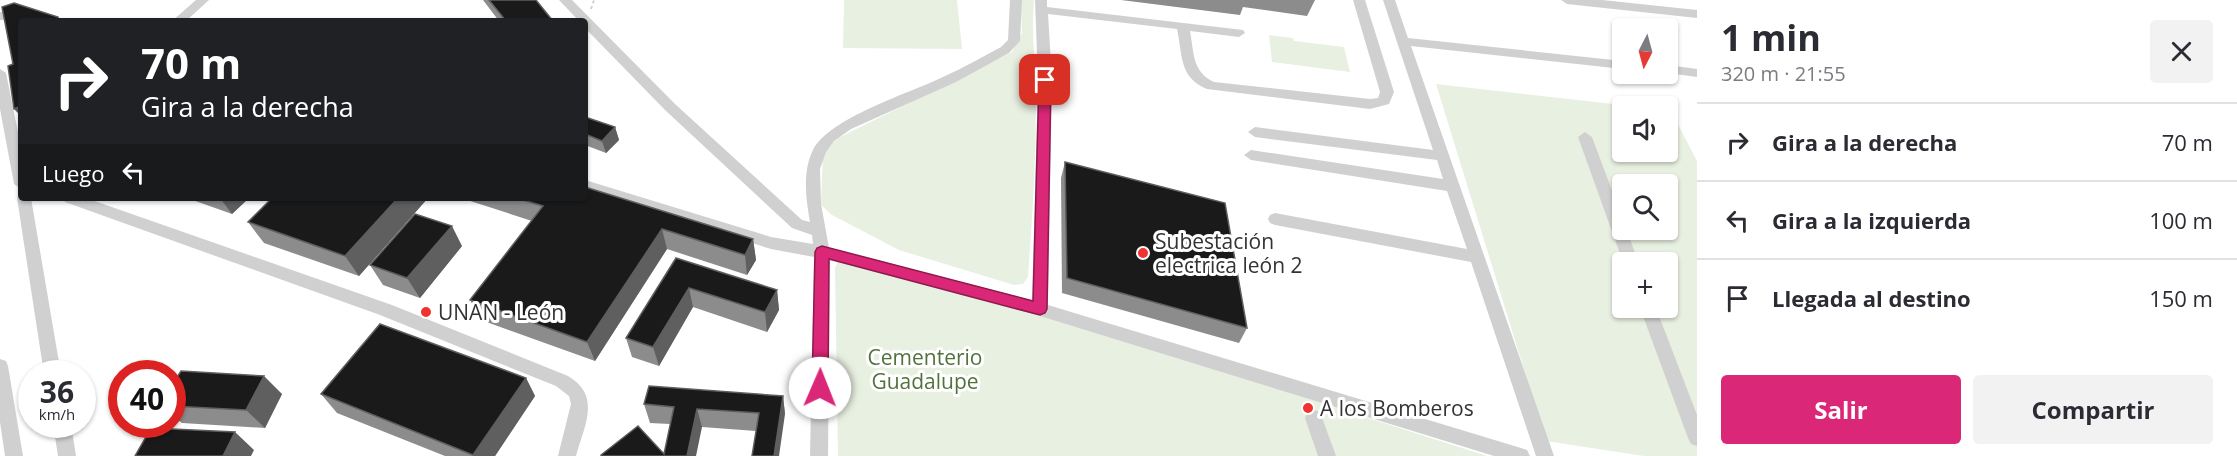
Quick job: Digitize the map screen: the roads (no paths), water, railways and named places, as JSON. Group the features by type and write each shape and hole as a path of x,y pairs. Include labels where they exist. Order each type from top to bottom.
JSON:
{"street":[{"path":"182,18 203,0"},
{"path":"565,0 583,18"},
{"path":"819,456 822,252 813,169 819,151 829,137 846,126 951,79 1005,50 1014,41 1016,0"},
{"path":"1183,27 1192,72 1198,80 1212,86 1370,104 1384,101 1387,92 1359,0"},
{"path":"1389,0 1545,456"},
{"path":"1567,0 1697,14"},
{"path":"1040,309 1045,80 1041,5 1074,12 1239,33"},
{"path":"0,16 17,15 34,18"},
{"path":"588,23 670,106 797,224 818,231"},
{"path":"1402,42 1612,64"},
{"path":"1678,70 1697,72"},
{"path":"0,74 18,168"},
{"path":"1255,132 1442,156"},
{"path":"1585,137 1627,252"},
{"path":"1251,155 1452,186"},
{"path":"588,186 771,243 822,252 1040,309 1521,456"},
{"path":"24,201 51,360"},
{"path":"78,201 386,310 562,381 573,388 579,398 579,411 567,456"},
{"path":"1275,219 1477,257"},
{"path":"1652,318 1697,438"},
{"path":"0,366 3,409 14,456"},
{"path":"1314,418 1327,456"},
{"path":"64,438 67,456"}],"place":[{"name":"Subestación electrica león 2","path":"1143,253"},
{"name":"UNAN - León","path":"426,312"},
{"name":"A los Bomberos","path":"1308,408"}],"park label":[{"name":"Cementerio Guadalupe","path":"925,369"}]}
